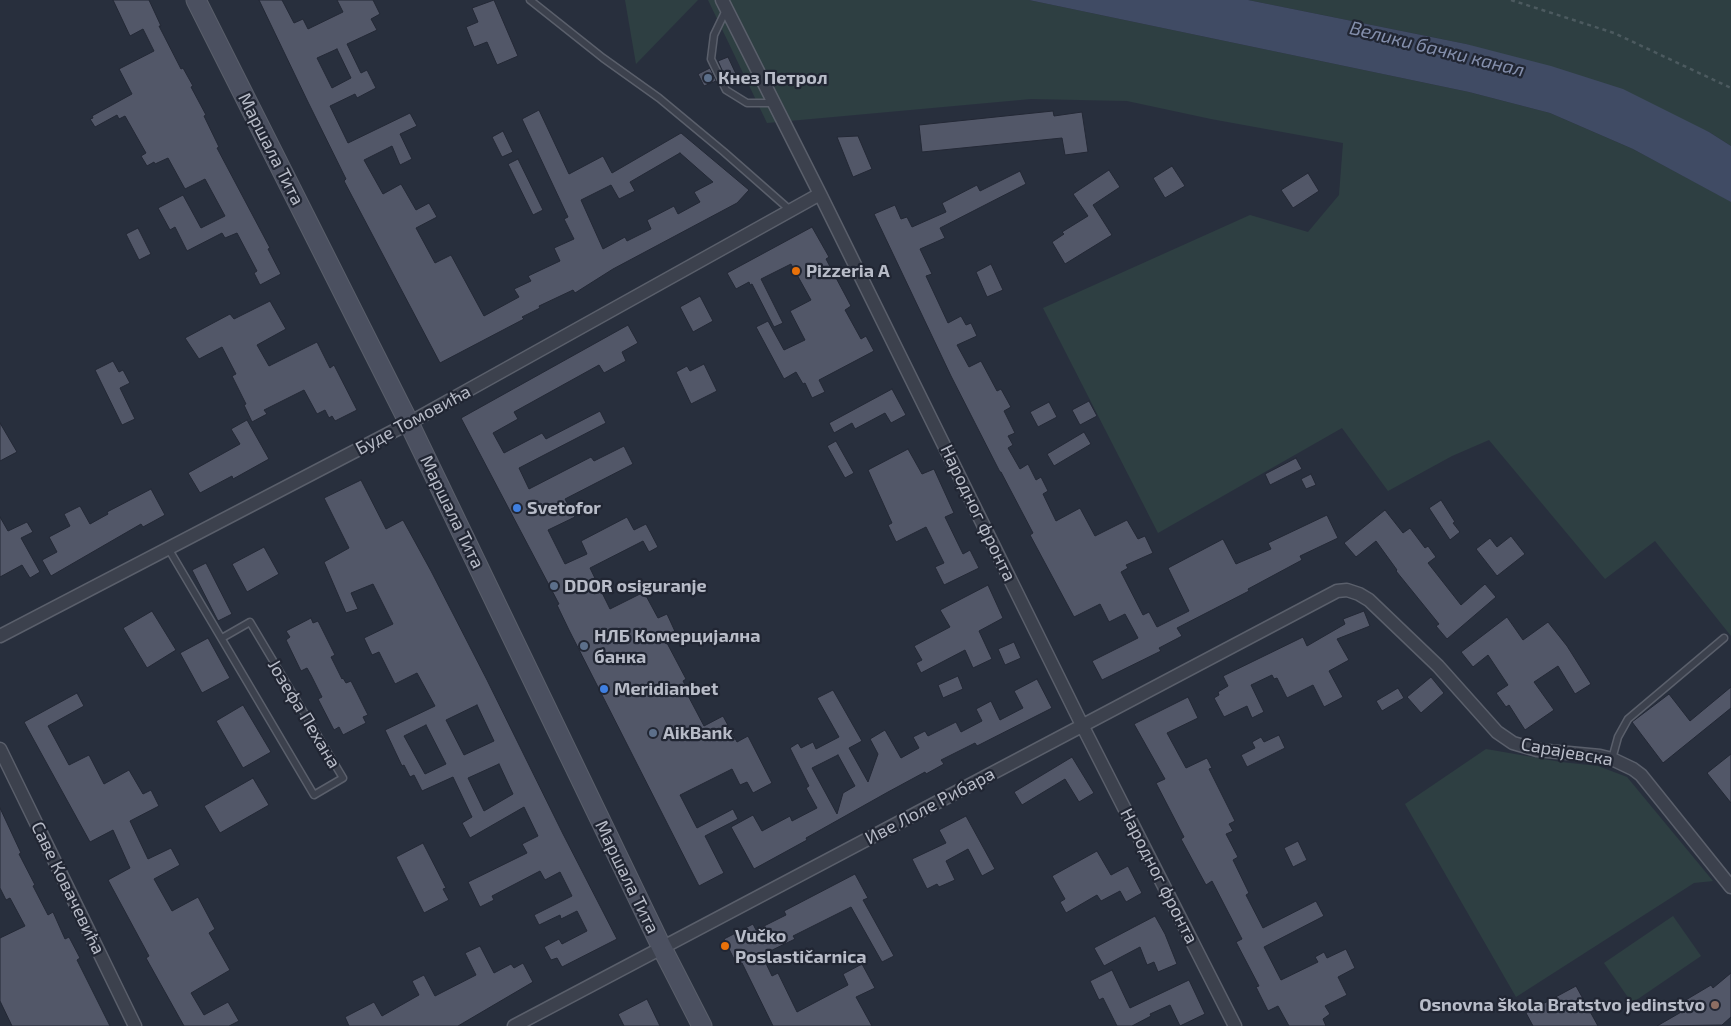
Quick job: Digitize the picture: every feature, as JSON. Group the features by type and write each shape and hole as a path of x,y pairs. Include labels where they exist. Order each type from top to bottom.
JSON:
{"street":[{"name":"Маршала Тита","path":"196,0 410,423 662,948 702,1026"},
{"name":"Народног фронта","path":"724,5 820,194 1082,725 1235,1026"},
{"name":"Буде Томовића","path":"0,636 410,423 820,194"},
{"name":"Иве Лоле Рибара","path":"514,1026 1326,595 1336,591 1347,590"},
{"name":"Сарајевска","path":"1347,590 1369,600 1438,666 1504,738 1522,747 1537,750 1612,758 1623,763 1641,776 1731,886"},
{"name":"Саве Ковачевића","path":"0,749 135,1026"}],"lane":[{"path":"530,0 603,58 659,98 790,210"},
{"path":"724,5 714,35 711,59 726,90 747,103 774,102"},
{"name":"Јозефа Пехана","path":"168,548 314,795 343,778 250,622 222,638"},
{"path":"1612,758 1618,737 1628,719 1724,638"}],"path":[{"path":"1511,0 1614,33 1731,88"}],"shaded area":[{"path":"625,0 698,0 636,64"},
{"path":"708,0 1029,0 1469,92 1550,113 1633,149 1728,200 1731,202 1731,636 1655,541 1605,579 1489,440 1452,456 1388,491 1342,428 1158,533 1043,308 1250,215 1308,232 1339,195 1343,143 1211,119 1127,101 1031,99 767,123"},
{"path":"1248,0 1731,0 1731,146 1709,132 1466,44"},
{"path":"1486,749 1561,762 1598,766 1627,777 1713,881 1694,883 1516,997 1405,804"},
{"path":"1673,916 1701,956 1632,1003 1604,963"}],"water":[{"name":"Велики бачки канал","path":"1029,0 1248,0 1466,44 1551,66 1623,89 1709,132 1731,146 1731,202 1633,149 1550,113 1469,92"}],"building":[{"path":"113,0 149,0 161,26 159,26 181,69 183,68 193,86 191,87 206,115 204,116 219,147 217,148 270,248 268,249 281,274 260,285 254,273 257,271 237,233 225,238 222,233 187,251 175,227 170,230 158,208 183,195 201,228 225,216 205,179 185,189 168,158 147,166 141,156 146,153 125,116 119,119 117,115 95,127 90,119 93,118 92,116 132,94 119,69 154,51 143,29 130,36"},
{"path":"259,0 282,0 294,23 303,19 308,29 343,12 337,0 373,0 380,14 371,19 377,30 347,44 361,73 367,70 376,88 357,98 355,94 330,106 348,143 410,113 417,126 400,134 412,159 400,165 392,146 364,160 383,194 401,184 416,210 429,203 437,217 416,228 435,263 451,255 484,316 519,297 514,289 531,281 528,276 560,261 554,248 574,239 564,219 568,217 522,119 539,110 569,174 603,156 612,173 681,133 749,190 737,203 613,269 575,293 573,290 539,306 540,308 522,317 524,319 440,363 344,181 346,179","holes":["337,49 351,78 332,88 317,58","680,153 713,182 694,192 700,202 678,214 674,206 647,220 651,229 627,241 625,237 603,249 581,200 611,185 619,199 635,191 630,182"]},
{"path":"494,0 518,56 497,65 487,42 474,47 466,27 478,22 472,8"},
{"path":"728,57 736,74 726,79 718,61"},
{"path":"710,68 717,83 716,81 704,86 698,74"},
{"path":"1053,111 1054,116 1082,112 1088,152 1065,155 1062,138 922,152 919,125"},
{"path":"503,131 513,152 502,157 492,137"},
{"path":"858,136 872,169 853,177 837,137"},
{"path":"518,159 543,210 533,215 508,164"},
{"path":"1172,166 1185,186 1165,198 1153,178"},
{"path":"1109,170 1120,187 1093,205 1112,235 1065,264 1052,242 1064,234 1062,232 1088,216 1073,194"},
{"path":"1020,171 1026,184 940,228 945,238 920,249 932,274 926,276 948,323 961,316 966,325 971,323 977,336 957,345 969,367 981,361 997,391 1001,389 1011,407 1004,411 1015,433 1008,436 1013,445 1008,448 1020,469 1028,464 1036,480 1041,477 1048,491 1043,494 1056,521 1080,508 1095,536 1127,520 1138,539 1145,536 1153,553 1126,565 1128,568 1121,572 1143,615 1149,612 1157,627 1189,611 1168,568 1223,539 1236,564 1271,549 1268,543 1327,515 1338,538 1300,556 1302,560 1248,589 1249,591 1177,628 1182,636 1159,648 1161,651 1102,680 1092,661 1138,638 1125,614 1109,622 1100,604 1074,617 1030,535 1033,533 951,376 874,214 895,205 901,219 907,217 912,227 946,212 942,203 977,185 980,191"},
{"path":"1308,173 1319,191 1293,208 1281,190"},
{"path":"812,227 829,257 826,259 851,306 845,310 861,339 866,336 874,351 819,380 825,392 812,398 805,383 803,384 796,372 784,379 756,327 768,321 784,350 805,340 790,311 811,300 791,264 761,279 783,323 774,327 752,284 750,285 749,282 736,289 727,273"},
{"path":"138,228 151,254 139,260 126,234"},
{"path":"991,264 1003,290 987,297 976,272"},
{"path":"700,296 713,321 693,332 680,307"},
{"path":"270,301 286,329 257,345 269,366 317,342 330,368 334,365 357,410 335,421 332,416 329,418 325,410 317,414 304,390 264,410 267,414 252,422 244,405 246,404 232,376 236,374 222,347 199,359 185,338 230,314 234,319"},
{"path":"628,325 638,343 622,352 626,361 604,373 599,365 514,412 518,419 493,433 504,453 542,433 546,439 600,411 606,423 519,468 529,489 591,457 594,461 624,446 633,464 565,499 575,517 548,530 565,564 587,554 581,541 627,517 634,530 646,524 658,547 649,552 643,541 590,568 610,609 644,592 658,618 667,614 678,638 667,643 686,679 683,681 686,687 684,688 704,726 723,716 737,742 748,736 772,783 753,793 747,782 740,785 732,769 680,795 697,828 733,809 738,819 705,836 724,873 699,886 569,630 557,605 559,604 461,418"},
{"path":"113,361 119,372 123,370 130,383 120,388 135,419 122,425 95,370"},
{"path":"704,364 717,391 691,404 676,372 687,366 690,371"},
{"path":"892,389 906,415 891,423 885,413 855,429 852,423 834,433 829,423"},
{"path":"1089,401 1097,416 1080,425 1072,410"},
{"path":"1049,402 1057,417 1038,427 1030,412"},
{"path":"247,420 269,459 233,479 232,476 200,493 188,473 240,444 231,429"},
{"path":"0,423 17,452 0,461"},
{"path":"1084,432 1091,444 1054,466 1047,454"},
{"path":"836,441 854,473 845,478 827,446"},
{"path":"908,449 922,474 934,469 954,513 945,517 963,554 970,550 979,568 944,585 935,567 944,563 926,527 896,542 888,525 892,523 868,470"},
{"path":"1296,458 1302,469 1270,485 1265,474"},
{"path":"1311,474 1316,485 1306,489 1301,479"},
{"path":"361,480 386,529 403,520 487,680 617,939 562,967 557,958 551,960 544,947 559,939 562,944 587,931 577,911 561,919 560,915 539,925 534,915 572,896 560,872 545,880 540,871 492,896 494,900 480,907 468,882 527,853 522,844 538,836 524,807 470,838 462,823 472,817 453,777 422,791 414,775 410,777 404,765 402,766 385,730 435,706 417,673 395,684 379,652 372,655 364,638 393,624 373,584 351,593 358,609 346,613 324,562 349,548 324,498","holes":["477,705 494,741 464,755 446,720","426,725 446,764 425,774 404,736","499,764 513,794 484,811 468,778"]},
{"path":"151,489 165,515 143,527 141,524 51,576 42,560 57,552 49,537 70,526 64,514 80,506 90,524 108,514 107,512"},
{"path":"1441,500 1460,532 1450,540 1429,508"},
{"path":"1385,510 1403,533 1410,528 1425,548 1428,546 1436,557 1428,563 1461,605 1485,584 1496,597 1447,639 1436,626 1439,624 1396,571 1376,541 1356,557 1344,543"},
{"path":"0,517 8,531 27,522 33,532 21,538 40,572 30,578 22,565 0,577"},
{"path":"1511,536 1525,554 1497,576 1476,549 1490,538 1497,547"},
{"path":"264,547 279,574 247,592 232,564"},
{"path":"206,563 232,614 218,621 192,570"},
{"path":"988,585 1003,618 979,631 992,659 973,668 965,650 921,673 916,663 922,660 914,646 950,627 940,610"},
{"path":"152,611 176,650 147,668 123,628"},
{"path":"1364,611 1370,626 1337,639 1349,660 1329,671 1343,697 1324,707 1313,685 1287,698 1277,678 1274,679 1272,675 1251,685 1264,712 1252,718 1247,706 1224,717 1214,698 1219,695 1218,692 1228,686 1223,676 1303,637 1307,646 1345,624 1343,619"},
{"path":"1507,617 1523,640 1548,622 1567,646 1591,684 1575,694 1558,666 1534,682 1554,710 1525,730 1509,705 1506,707 1496,693 1508,685 1488,655 1473,667 1461,652"},
{"path":"311,618 313,623 318,621 335,655 331,657 342,679 346,683 351,681 368,715 363,717 366,723 343,735 339,727 334,730 318,699 322,697 311,675 307,668 301,671 286,640 290,637 286,631"},
{"path":"208,638 230,678 202,693 180,653"},
{"path":"1014,642 1021,658 1005,665 998,649"},
{"path":"958,676 963,689 943,698 938,685"},
{"path":"1431,677 1444,693 1421,713 1407,697"},
{"path":"1037,679 1052,708 977,746 975,743 941,760 944,764 888,792 754,869 731,827 753,815 762,831 790,816 792,821 817,808 806,788 809,786 790,748 798,743 801,748 813,742 816,749 839,737 817,698 833,690 862,741 849,748 868,782 878,754 870,739 885,730 901,758 919,748 913,737 925,731 928,736 956,722 961,732 982,721 976,709 991,701 1000,720 1023,708 1014,691","holes":["838,755 855,786 843,793 837,814 812,768"]},
{"path":"1731,687 1731,708 1663,763 1632,722 1669,694 1690,721"},
{"path":"1398,688 1404,698 1382,711 1376,701"},
{"path":"77,693 84,706 48,726 69,765 89,755 104,784 129,770 143,794 151,790 159,806 130,821 148,859 171,848 180,865 154,879 172,911 198,897 215,929 209,933 230,970 191,993 204,1015 228,1002 239,1021 229,1026 184,1026 146,958 149,956 108,880 130,868 113,830 90,842 24,722"},
{"path":"1188,697 1198,718 1167,733 1186,768 1207,758 1212,768 1209,769 1235,821 1229,824 1233,831 1226,834 1238,857 1233,860 1249,893 1246,895 1263,928 1316,901 1324,916 1264,947 1281,980 1318,962 1315,957 1324,952 1327,958 1346,949 1355,968 1338,977 1347,995 1325,1006 1330,1014 1323,1019 1326,1026 1289,1026 1278,1006 1268,1011 1256,987 1259,986 1236,942 1242,939 1212,881 1206,885 1181,839 1184,837 1156,783 1165,779 1134,724"},
{"path":"243,705 271,752 243,768 216,721"},
{"path":"1279,735 1285,748 1247,767 1241,755 1255,748 1252,742 1261,737 1264,742"},
{"path":"1731,754 1731,803 1707,773"},
{"path":"1072,757 1094,793 1079,802 1065,779 1022,805 1014,792"},
{"path":"253,778 269,805 220,833 204,806"},
{"path":"0,808 21,853 19,854 35,885 33,886 48,915 53,912 65,939 69,937 80,958 77,960 110,1026 12,1026 0,1001 0,938 25,926 10,898 6,900 0,888"},
{"path":"966,816 995,869 982,876 968,849 946,861 955,880 939,887 937,884 927,889 912,859 946,843 939,830"},
{"path":"1298,841 1307,860 1293,867 1284,848"},
{"path":"423,843 446,888 443,889 449,900 424,913 396,857"},
{"path":"1097,851 1111,875 1128,866 1142,893 1126,902 1120,891 1101,901 1097,895 1066,913 1060,902 1065,899 1052,876"},
{"path":"855,874 868,898 863,900 894,956 882,962 851,907 793,936 795,939 762,955 772,976 778,973 797,1012 848,985 843,974 862,964 875,988 856,997 872,1026 773,1026 742,963 737,965 724,939 753,924 756,930 786,915 784,911"},
{"path":"1155,916 1165,934 1177,964 1158,972 1154,962 1147,965 1140,947 1104,966 1094,948"},
{"path":"480,946 494,973 511,964 514,968 523,963 533,982 458,1026 349,1026 345,1017 374,1002 382,1016 419,995 412,981 424,975 435,996 476,975 465,953"},
{"path":"1112,970 1130,1008 1189,980 1205,1014 1180,1026 1170,1005 1150,1014 1151,1016 1132,1026 1117,1026 1103,998 1099,1000 1090,981"},
{"path":"1731,973 1731,1017 1722,1025 1657,1026 1683,1011 1679,1004 1711,985 1713,988"},
{"path":"1576,986 1598,1026 1533,1026 1526,1013"},
{"path":"647,999 660,1026 624,1026 618,1014"}],"place":[{"name":"Кнез Петрол","path":"708,78"},
{"name":"Pizzeria A","path":"796,271"},
{"name":"Svetofor","path":"517,508"},
{"name":"DDOR osiguranje","path":"554,586"},
{"name":"НЛБ Комерцијална банка","path":"584,646"},
{"name":"Meridianbet","path":"604,689"},
{"name":"AikBank","path":"653,733"},
{"name":"Vučko Poslastičarnica","path":"725,946"},
{"name":"Osnovna škola Bratstvo jedinstvo","path":"1715,1005"}]}
